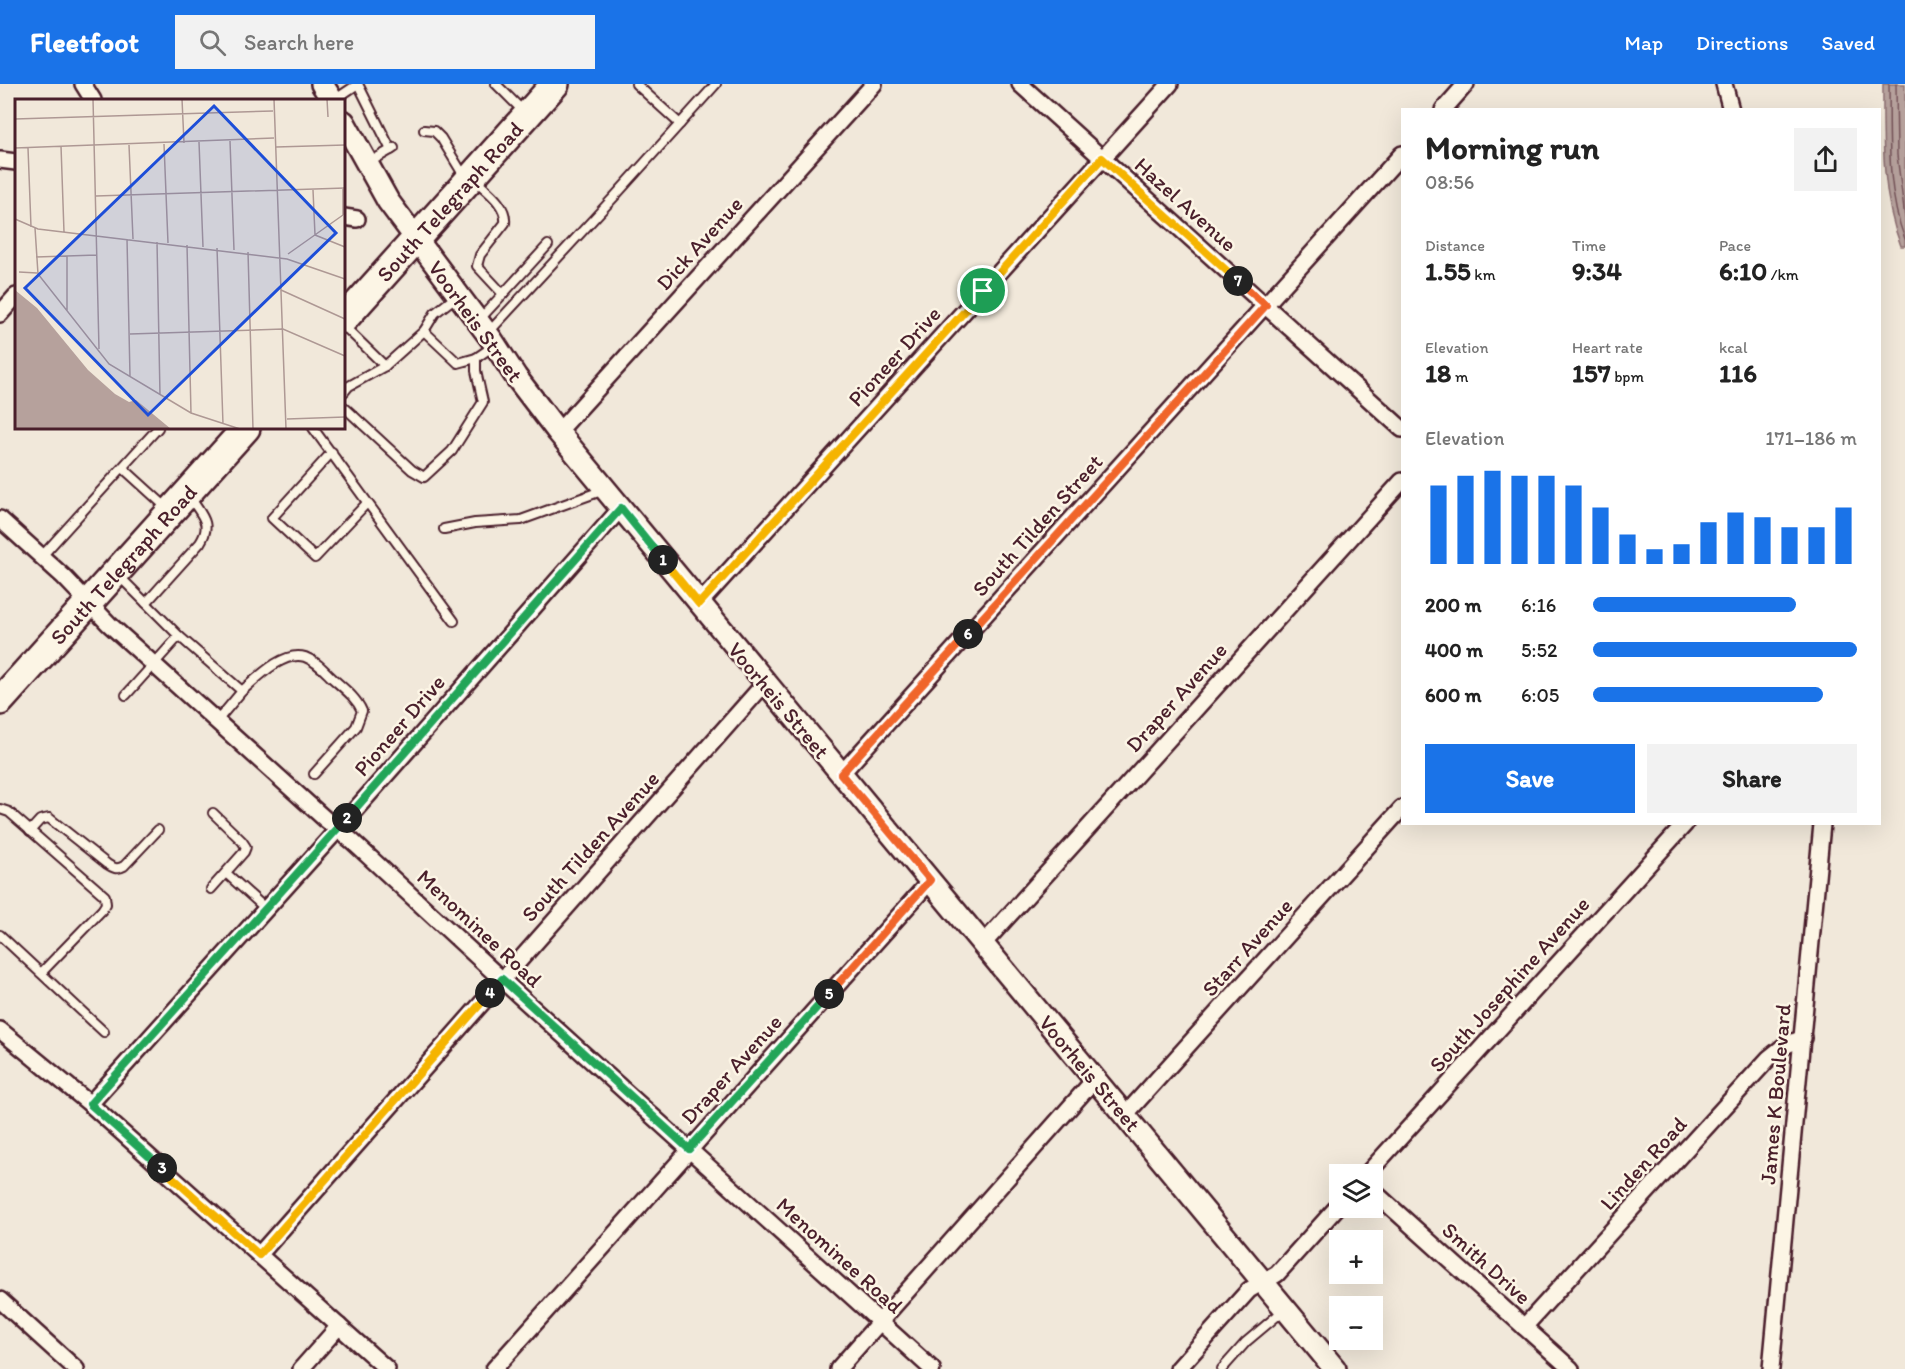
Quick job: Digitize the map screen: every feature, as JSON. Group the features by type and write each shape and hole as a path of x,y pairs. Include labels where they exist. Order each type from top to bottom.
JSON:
{"highway":[{"name":"South Telegraph Road","path":"345,318 555,84"},
{"name":"South Telegraph Road","path":"2,694 116,573 245,429"}],"street":[{"path":"83,84 92,99"},
{"path":"322,84 331,99"},
{"name":"Dick Avenue","path":"558,432 874,84"},
{"name":"Hazel Avenue","path":"1020,84 1401,428"},
{"name":"Pioneer Drive","path":"699,604 1170,84"},
{"path":"1445,108 1466,84"},
{"path":"1724,84 1730,108"},
{"name":"Voorheis Street","path":"345,124 388,201 558,432 1335,1369"},
{"path":"1266,305 1401,155"},
{"path":"0,160 15,162"},
{"path":"0,315 15,297"},
{"name":"South Tilden Street","path":"841,774 1266,305"},
{"name":"Draper Avenue","path":"984,944 1401,482"},
{"name":"Pioneer Drive","path":"90,1104 338,829 621,508"},
{"name":"Menominee Road","path":"0,519 42,556 109,624 932,1369"},
{"name":"South Tilden Avenue","path":"259,1255 765,684"},
{"name":"Starr Avenue","path":"1125,1115 1401,809"},
{"name":"South Josephine Avenue","path":"1375,1164 1684,825"},
{"name":"James K Boulevard","path":"1771,1369 1822,825"},
{"name":"Draper Avenue","path":"494,1369 930,880"},
{"path":"0,1030 90,1104 387,1369"},
{"name":"Linden Road","path":"1524,1327 1769,1058 1784,1046 1803,1038"},
{"path":"838,1369 1095,1079"},
{"name":"Smith Drive","path":"1383,1200 1571,1369"},
{"path":"1178,1369 1249,1290 1277,1274 1329,1216"},
{"path":"0,1300 76,1369"},
{"path":"301,1369 339,1326"}],"lane":[{"path":"334,99 358,84 393,148 367,164"},
{"path":"496,84 527,115"},
{"path":"636,84 680,124"},
{"path":"487,333 716,84"},
{"path":"424,130 434,131 469,179 498,202 503,209 506,216 505,223 480,255 477,266 503,294"},
{"path":"345,408 412,470 424,477 452,451 483,402 476,372 476,358 503,294 548,245"},
{"path":"345,391 349,386 385,366 424,331 435,313 458,295"},
{"path":"345,327 385,366"},
{"path":"424,331 458,363 476,358"},
{"path":"42,556 157,429"},
{"path":"315,429 454,621"},
{"path":"332,452 272,518 315,558 367,503"},
{"path":"123,468 179,502 207,525 207,533 200,543 146,603"},
{"path":"444,529 475,523 522,520 605,490"},
{"path":"116,573 180,636 242,691"},
{"path":"126,695 180,636"},
{"path":"217,721 242,691 266,671 285,659 297,655 308,658 318,664 358,702 362,711 356,727 314,774"},
{"path":"0,808 9,812 105,896 106,904 102,910 41,973"},
{"path":"211,889 246,847 213,813"},
{"path":"30,831 40,820 49,818 106,864 119,869 158,830"},
{"path":"226,873 266,909"},
{"path":"1,939 104,1032"},
{"path":"1222,1369 1246,1342 1285,1309"}],"water":[{"path":"1883,84 1905,84 1905,246 1901,246 1894,227 1884,166"}],"route":[{"path":"1102,158 1266,305 841,774 930,880 689,1149 502,979 259,1255 90,1104 338,829 621,508 699,604 983,291 1102,158"}]}
